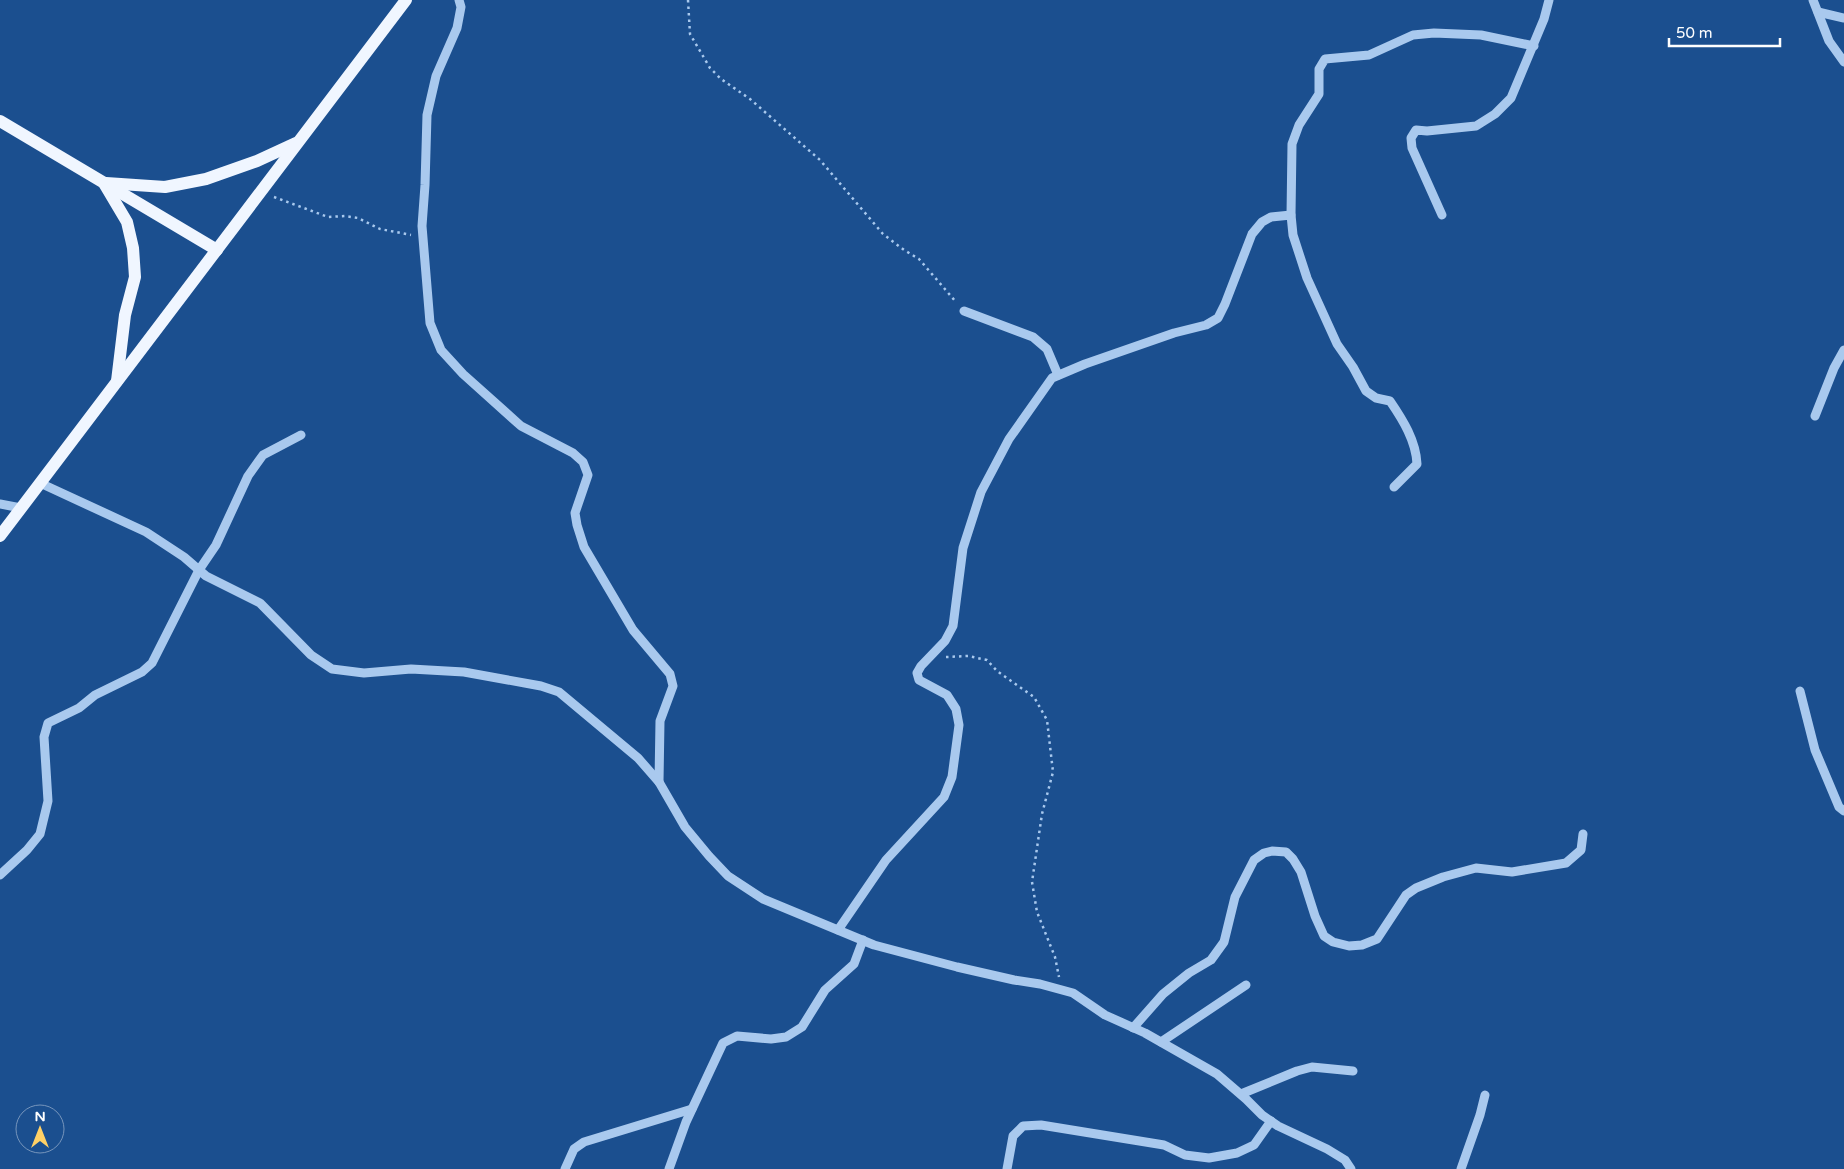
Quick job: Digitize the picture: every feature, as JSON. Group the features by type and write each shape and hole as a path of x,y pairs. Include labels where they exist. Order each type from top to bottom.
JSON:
{"main road":[{"path":"0,536 406,0"},
{"path":"0,121 217,250"},
{"path":"104,182 165,188 206,179 257,161 298,142"},
{"path":"104,182 127,222 133,248 134,277 125,315 118,381"}],"street":[{"path":"459,0 461,7 457,28 436,76 427,115 422,237 430,323 441,350 463,374 521,426 573,453 583,462 588,475 575,513 584,547 633,630 670,674 673,686 660,721 659,782"},
{"path":"1442,215 1412,148 1411,138 1416,130 1428,131 1476,126 1495,114 1511,98 1534,46 1549,0"},
{"path":"1814,0 1829,41 1844,62"},
{"path":"1818,12 1844,18"},
{"path":"1394,487 1417,464 1416,453 1401,418 1390,401 1376,398 1366,391 1337,344 1307,278 1292,235 1292,144 1299,124 1319,94 1319,69 1325,59 1369,55 1413,35 1420,34 1481,35 1534,46"},
{"path":"838,930 886,860 944,797 952,778 959,725 956,709 947,695 919,680 917,673 921,666 945,642 953,626 963,548 981,492 1009,439 1052,378 1084,364 1156,339 1206,325 1218,318 1252,234 1262,222 1271,217 1291,215"},
{"path":"964,311 1033,337 1047,349 1058,375"},
{"path":"1815,416 1834,368 1844,350"},
{"path":"0,875 28,850 40,834 48,801 44,738 48,723 79,708 95,695 142,672 152,663 199,570 216,545 248,476 263,455 301,435"},
{"path":"40,484 146,532 184,557 206,576 260,603 311,655 332,669 364,673 410,669 464,672 541,686 559,692 638,758 659,782 685,827 709,856 728,876 764,899 863,940 919,958 1072,993 1105,1015 1161,1042 1218,1074 1262,1115 1339,1156 1345,1160 1351,1169"},
{"path":"0,504 21,508"},
{"path":"1800,691 1815,750 1839,807 1844,811"},
{"path":"1133,1028 1163,994 1189,973 1211,960 1224,942 1235,897 1254,860 1264,852 1286,852 1293,859 1301,872 1315,916 1324,936 1333,942 1349,946 1362,945 1376,939 1406,895 1416,888 1442,877 1476,868 1512,872 1566,863 1582,850 1583,834"},
{"path":"669,1169 686,1122 723,1043 737,1036 771,1039 786,1037 802,1026 825,990 854,964 863,940"},
{"path":"1161,1042 1246,985"},
{"path":"1241,1094 1312,1066 1353,1071"},
{"path":"1461,1169 1485,1095"},
{"path":"565,1169 574,1149 584,1142 692,1109"},
{"path":"1007,1169 1013,1136 1023,1126 1041,1124 1164,1144 1185,1155 1209,1158 1237,1153 1254,1145 1271,1121"}],"path":[{"path":"688,0 690,34 710,68 721,79 750,99 820,160 883,234 904,250 920,259 964,311"},
{"path":"261,192 328,217 345,216 358,218 380,229 397,234 422,237"},
{"path":"931,655 953,658 968,656 987,660 998,671 1034,697 1047,720 1053,772 1042,814 1032,882 1037,912 1055,957 1059,974 1057,989"}]}
